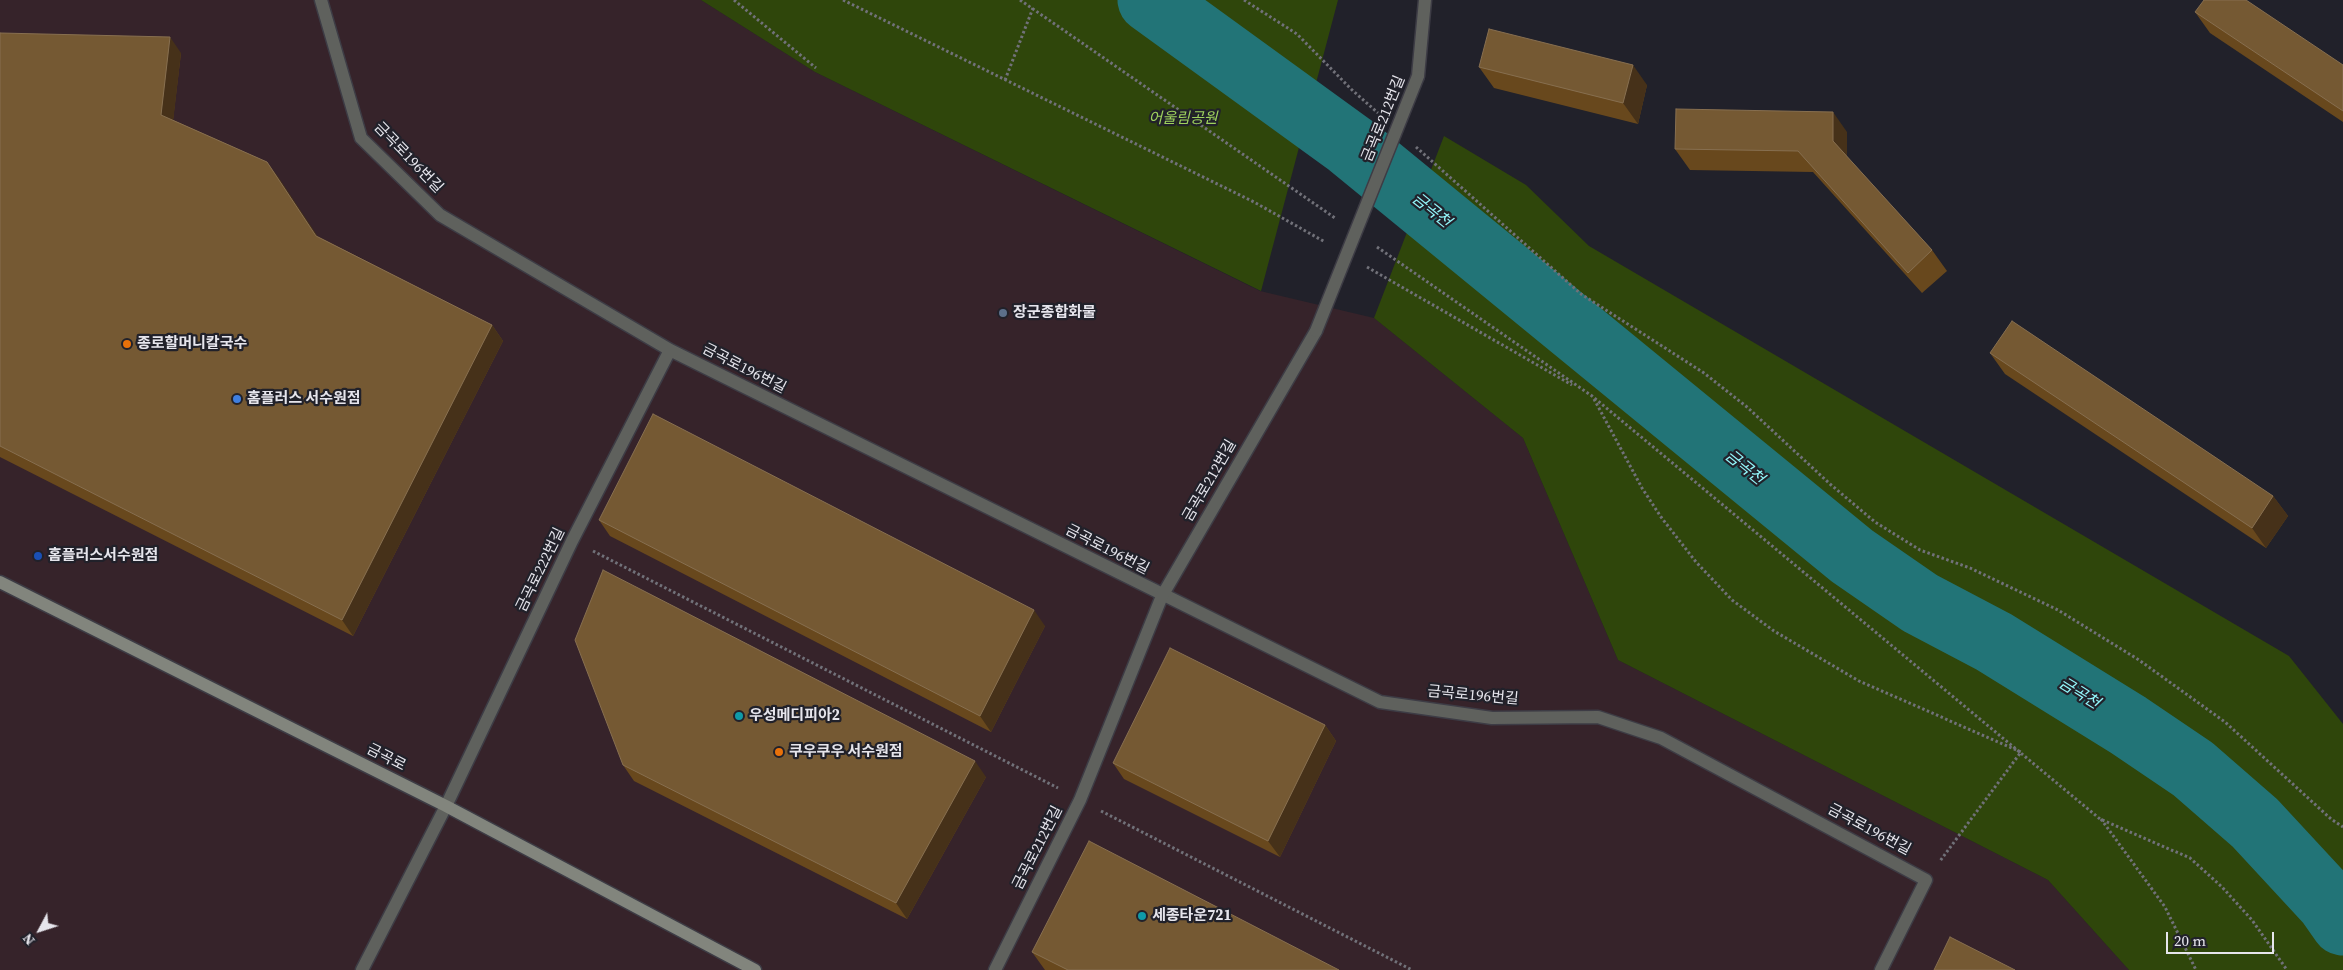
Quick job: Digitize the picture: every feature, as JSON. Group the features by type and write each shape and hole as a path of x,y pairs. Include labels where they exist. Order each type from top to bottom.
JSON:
{"main road":[{"name":"금곡로","path":"0,582 446,806 755,970"}],"street":[{"name":"금곡로196번길","path":"321,0 361,138 440,215 670,350 1162,596 1380,702 1492,718 1598,717 1661,738 1926,880"},
{"name":"금곡로212번길","path":"995,970 1080,800 1162,596 1316,331 1418,76 1425,0"},
{"name":"금곡로222번길","path":"362,970 446,806 572,541 670,350"},
{"path":"1881,970 1926,880"}],"path":[{"path":"734,0 816,68"},
{"path":"843,0 1254,202 1330,245"},
{"path":"1020,0 1341,222"},
{"path":"1244,0 1297,34 1351,89 1381,116"},
{"path":"1249,3 1255,0"},
{"path":"1005,80 1033,8"},
{"path":"1410,142 1581,294 1704,373 1747,406 1830,484 1876,522 1920,550 1970,568 2058,610 2139,660 2224,722 2343,827"},
{"path":"1373,244 1592,396 2100,818 2165,907 2196,970"},
{"path":"1364,265 1592,396 1633,473 1656,510 1696,562 1732,600 1774,631 1859,680 2021,752"},
{"path":"572,541 1412,970"},
{"path":"1926,880 2021,752"},
{"path":"2100,818 2190,858 2222,887 2252,920 2287,970"}],"shaded area":[{"path":"0,0 701,0 815,72 1260,291 1374,318 1523,438 1618,660 2048,880 2129,970 0,970"}],"green space":[{"name":"어울림공원","path":"701,0 1338,0 1261,291 815,72"},
{"path":"1444,136 1526,185 1589,246 2289,656 2343,724 2343,970 2129,970 2048,880 1618,660 1523,438 1374,318"}],"building":[{"path":"2204,0 2246,0 2343,65 2343,111 2195,12"},
{"path":"1489,29 1633,65 1623,103 1479,67"},
{"name":"홈플러스 서수원점","path":"0,33 170,37 161,115 267,162 316,236 492,325 342,620 0,446"},
{"path":"1676,109 1833,112 1833,141 1932,250 1908,273 1798,151 1675,149"},
{"path":"2012,321 2273,496 2252,528 1990,353"},
{"path":"653,414 1034,610 980,716 599,520"},
{"name":"우성메디피아2","path":"603,570 975,761 896,903 623,765 575,640"},
{"path":"1170,648 1325,725 1268,841 1113,763"},
{"name":"세종타운721","path":"1089,841 1339,970 1068,970 1032,952"},
{"path":"1950,937 2015,970 1934,970"}],"waterway":[{"name":"금곡천","path":"1150,0 1350,145 1852,556 1920,603 1994,642 2128,725 2193,769 2255,823 2329,903 2343,923"}],"place":[{"name":"장군종합화물","path":"1003,313"},
{"name":"종로할머니칼국수","path":"127,344"},
{"name":"홈플러스 서수원점","path":"237,399"},
{"name":"홈플러스서수원점","path":"38,556"},
{"name":"우성메디피아2","path":"739,716"},
{"name":"쿠우쿠우 서수원점","path":"779,752"},
{"name":"세종타운721","path":"1142,916"}]}
